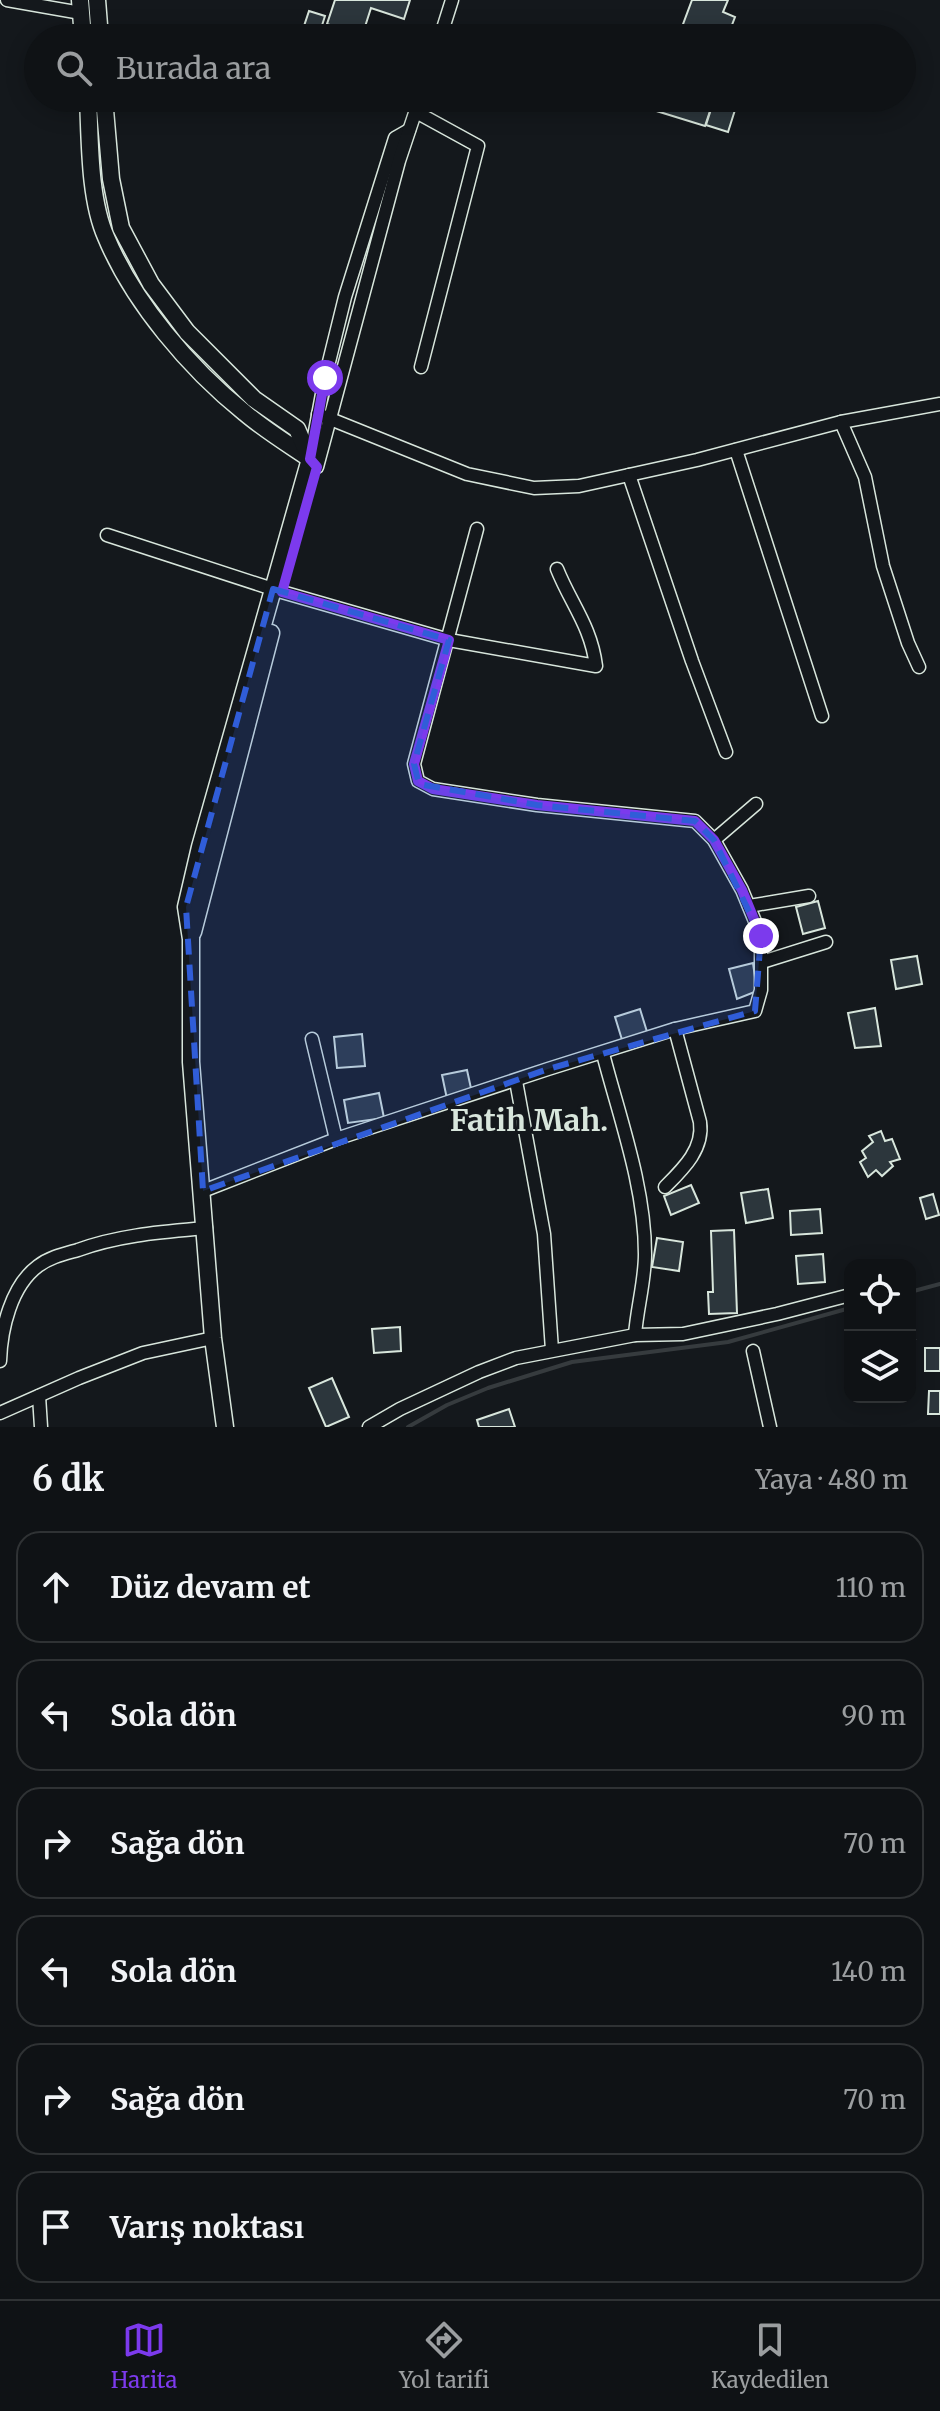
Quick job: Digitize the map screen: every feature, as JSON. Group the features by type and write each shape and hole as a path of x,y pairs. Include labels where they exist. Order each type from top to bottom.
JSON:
{"street":[{"path":"7,0 81,6"},
{"path":"97,0 99,24"},
{"path":"444,24 452,0"},
{"path":"89,112 93,182 105,235 141,300 173,344 244,413 313,463"},
{"path":"105,112 111,179 121,228 151,284 187,332 254,399 297,429 313,463"},
{"path":"225,1427 213,1338 191,1062 191,939 186,907 200,847 313,463 345,297 395,138 409,130 416,112 478,146 421,367"},
{"path":"324,417 467,474 534,488 579,486 841,422 940,404"},
{"path":"841,422 865,477 883,566 919,667"},
{"path":"736,450 822,716"},
{"path":"629,475 726,752"},
{"path":"203,1191 336,1139 675,1029 755,1011 761,990 761,936 749,906 714,840 695,821 537,805 423,786 418,781 414,764 477,529"},
{"path":"107,535 277,591 449,640 596,666 594,650 581,613 567,593 557,569"},
{"path":"714,840 756,804"},
{"path":"749,906 809,896"},
{"path":"762,962 826,942"},
{"path":"665,1187 687,1164 701,1138 700,1122 675,1029"},
{"path":"312,1039 336,1139"},
{"path":"603,1054 644,1225 645,1258 635,1335"},
{"path":"516,1081 544,1234 552,1350"},
{"path":"0,1361 9,1311 17,1292 36,1267 53,1257 95,1243 136,1235 206,1228"},
{"path":"369,1427 400,1409 516,1358 635,1335 683,1334 746,1323 844,1297"},
{"path":"0,1413 143,1353 213,1338"},
{"path":"753,1351 770,1427"},
{"path":"39,1396 41,1427"}],"highlighted area":[{"path":"273,589 449,640 414,764 419,784 537,805 695,821 714,840 761,936 755,1011 548,1069 203,1191 186,907"}],"building":[{"path":"335,0 410,0 404,19 371,8 366,24 327,24"},
{"path":"692,0 728,0 723,12 735,17 732,24 683,24"},
{"path":"309,11 325,16 322,24 305,24"},
{"path":"660,112 710,112 705,126"},
{"path":"710,112 734,112 728,132 706,125"},
{"path":"818,901 825,928 803,934 796,907"},
{"path":"917,956 922,984 896,989 891,960"},
{"path":"753,963 757,991 737,999 729,969"},
{"path":"875,1008 881,1046 855,1048 848,1013"},
{"path":"640,1009 648,1035 623,1043 615,1017"},
{"path":"362,1034 365,1066 337,1068 334,1037"},
{"path":"467,1070 472,1093 447,1099 442,1075"},
{"path":"379,1093 384,1118 348,1123 344,1100"},
{"path":"881,1131 885,1141 892,1139 900,1159 890,1162 893,1166 882,1176 876,1170 868,1177 860,1162 866,1158 862,1151 873,1142 869,1136"},
{"path":"691,1185 699,1203 671,1215 664,1196"},
{"path":"768,1189 773,1218 746,1223 741,1193"},
{"path":"933,1194 939,1215 926,1219 920,1198"},
{"path":"820,1209 822,1233 791,1235 790,1211"},
{"path":"734,1230 737,1313 709,1314 708,1292 713,1292 711,1231"},
{"path":"657,1238 683,1242 679,1271 652,1267"},
{"path":"823,1254 825,1282 798,1284 796,1256"},
{"path":"400,1327 401,1351 374,1353 372,1329"},
{"path":"925,1348 940,1348 940,1371 925,1371"},
{"path":"332,1378 349,1417 326,1427 309,1388"},
{"path":"929,1391 940,1391 940,1414 928,1414"},
{"path":"509,1409 515,1427 479,1427 477,1420"}],"waterway":[{"path":"916,1290 940,1284"},
{"path":"408,1427 447,1405 488,1388 572,1362 728,1342 844,1310"}],"district":[{"name":"Fatih Mah.","path":"529,1121"}],"route":[{"path":"325,378 310,459 317,467 282,592 449,640 414,764 418,781 433,789 537,805 695,821 714,840 742,890 761,936"}]}
